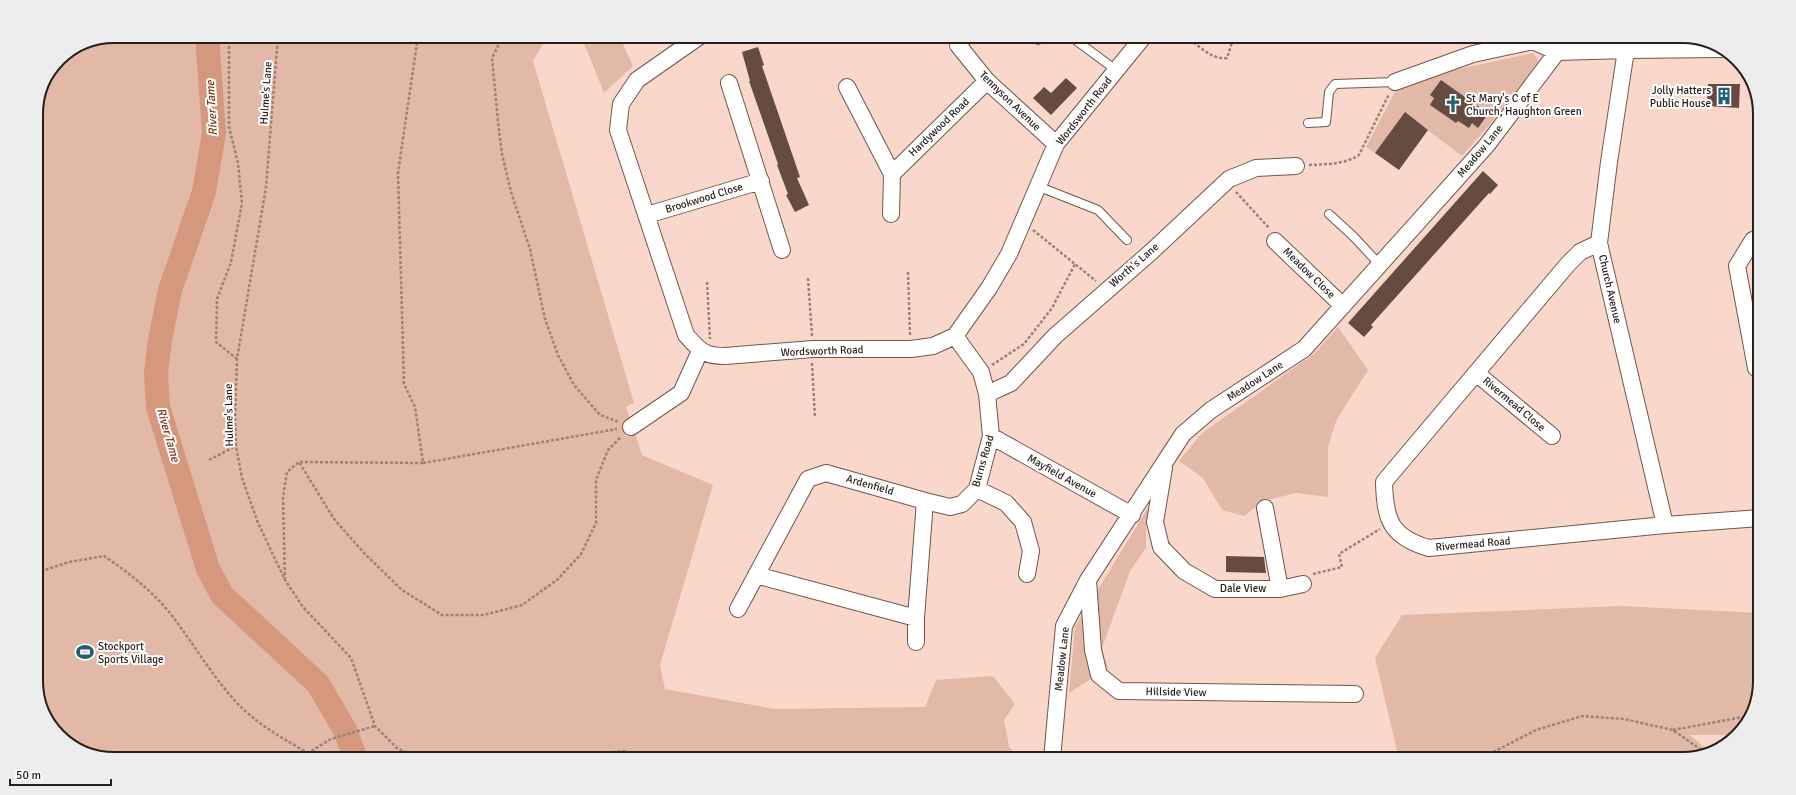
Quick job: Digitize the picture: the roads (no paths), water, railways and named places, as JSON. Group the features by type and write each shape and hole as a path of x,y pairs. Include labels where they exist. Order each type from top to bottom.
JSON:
{"street":[{"path":"631,427 681,392 705,353 686,335 618,130 621,104 637,80 690,43"},
{"name":"Tennyson Avenue","path":"959,43 958,45 987,81 1056,144"},
{"name":"Wordsworth Road","path":"705,353 911,349 933,346 955,336 989,288 1009,254 1056,144 1138,43"},
{"path":"1395,82 1474,54 1517,43"},
{"path":"1540,43 1557,52 1711,49"},
{"name":"Church Avenue","path":"1626,50 1608,162 1599,243 1665,526"},
{"name":"Meadow Lane","path":"1054,752 1064,626 1088,580 1132,515 1183,434 1211,410 1304,349 1381,266 1487,145 1557,52"},
{"name":"Hardywood Road","path":"892,174 987,81"},
{"path":"729,83 782,250"},
{"path":"847,87 892,174 891,214"},
{"name":"Worth's Lane","path":"987,394 1011,383 1055,336 1151,252 1229,178 1256,168 1296,166"},
{"name":"Brookwood Close","path":"647,215 761,181"},
{"path":"1753,240 1737,266 1753,352"},
{"name":"Meadow Close","path":"1275,241 1343,306"},
{"name":"Rivermead Road","path":"1599,243 1580,252 1568,264 1384,482 1385,506 1390,522 1399,533 1409,541 1429,548 1753,519"},
{"name":"Burns Road","path":"926,501 950,507 962,504 977,488 991,436 991,422 987,394 981,372 955,336"},
{"name":"Rivermead Close","path":"1476,373 1552,436"},
{"name":"Mayfield Avenue","path":"991,436 1132,515"},
{"name":"Dale View","path":"1163,464 1164,470 1155,522 1161,547 1184,571 1215,589 1280,589 1303,584"},
{"name":"Ardenfield","path":"738,609 808,480 826,473 926,501"},
{"path":"977,488 1006,503 1023,522 1031,551 1027,574"},
{"path":"916,642 916,618 926,501"},
{"name":"Dale View","path":"1264,508 1280,589"},
{"path":"756,576 916,618"},
{"name":"Hillside View","path":"1088,580 1093,650 1099,674 1119,691 1355,694"}],"lane":[{"path":"1079,43 1116,70"},
{"path":"1308,123 1326,122 1329,92 1335,84 1395,82"},
{"path":"1037,186 1098,210 1127,240"},
{"path":"1329,214 1353,236 1381,266"}],"waterway":[{"name":"River Tame","path":"208,43 214,133 204,192 170,290 160,340 156,373 158,407 208,569 222,595 318,684 345,730 353,752"}],"place":[{"name":"Jolly Hatters Public House","path":"1724,96"},
{"name":"St Mary's C of E Church, Haughton Green","path":"1453,104"},
{"name":"Stockport Sports Village","path":"85,652"}]}
